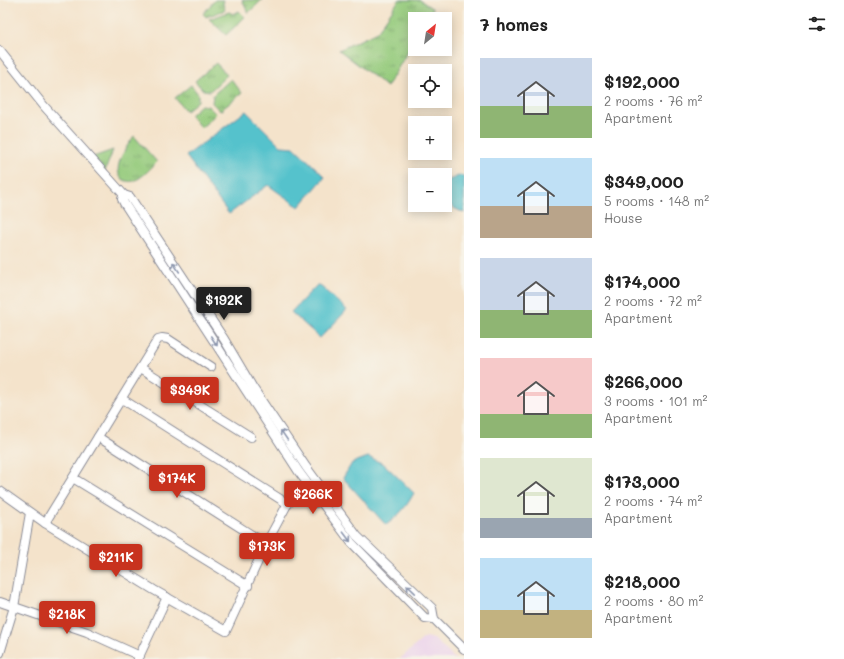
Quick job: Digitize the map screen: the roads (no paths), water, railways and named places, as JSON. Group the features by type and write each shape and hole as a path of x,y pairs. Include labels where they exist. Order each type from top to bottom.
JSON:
{"street":[{"path":"0,51 44,106 124,195 130,197 224,339 253,388 306,467 357,536 432,608 434,619 464,649"},
{"path":"124,195 122,199 124,203 298,472 351,542 425,618 434,619"},
{"path":"45,523 158,339 168,339 211,367"},
{"path":"141,368 251,437"},
{"path":"122,399 288,504"},
{"path":"98,437 266,544"},
{"path":"298,472 306,467"},
{"path":"73,478 248,586"},
{"path":"0,491 30,514 226,631 266,544 295,494 300,491 306,491 327,516 336,522"},
{"path":"0,654 14,607 30,514"},
{"path":"0,602 87,632 139,657 168,597"},
{"path":"0,657 5,659"}],"water":[{"path":"246,111 281,146 294,147 325,177 299,207 268,185 229,214 186,156"},
{"path":"461,175 464,178 464,213 452,206 452,179"},
{"path":"318,284 347,310 320,338 291,312"},
{"path":"368,457 384,464 414,493 395,518 386,525 343,478 352,463"}]}
